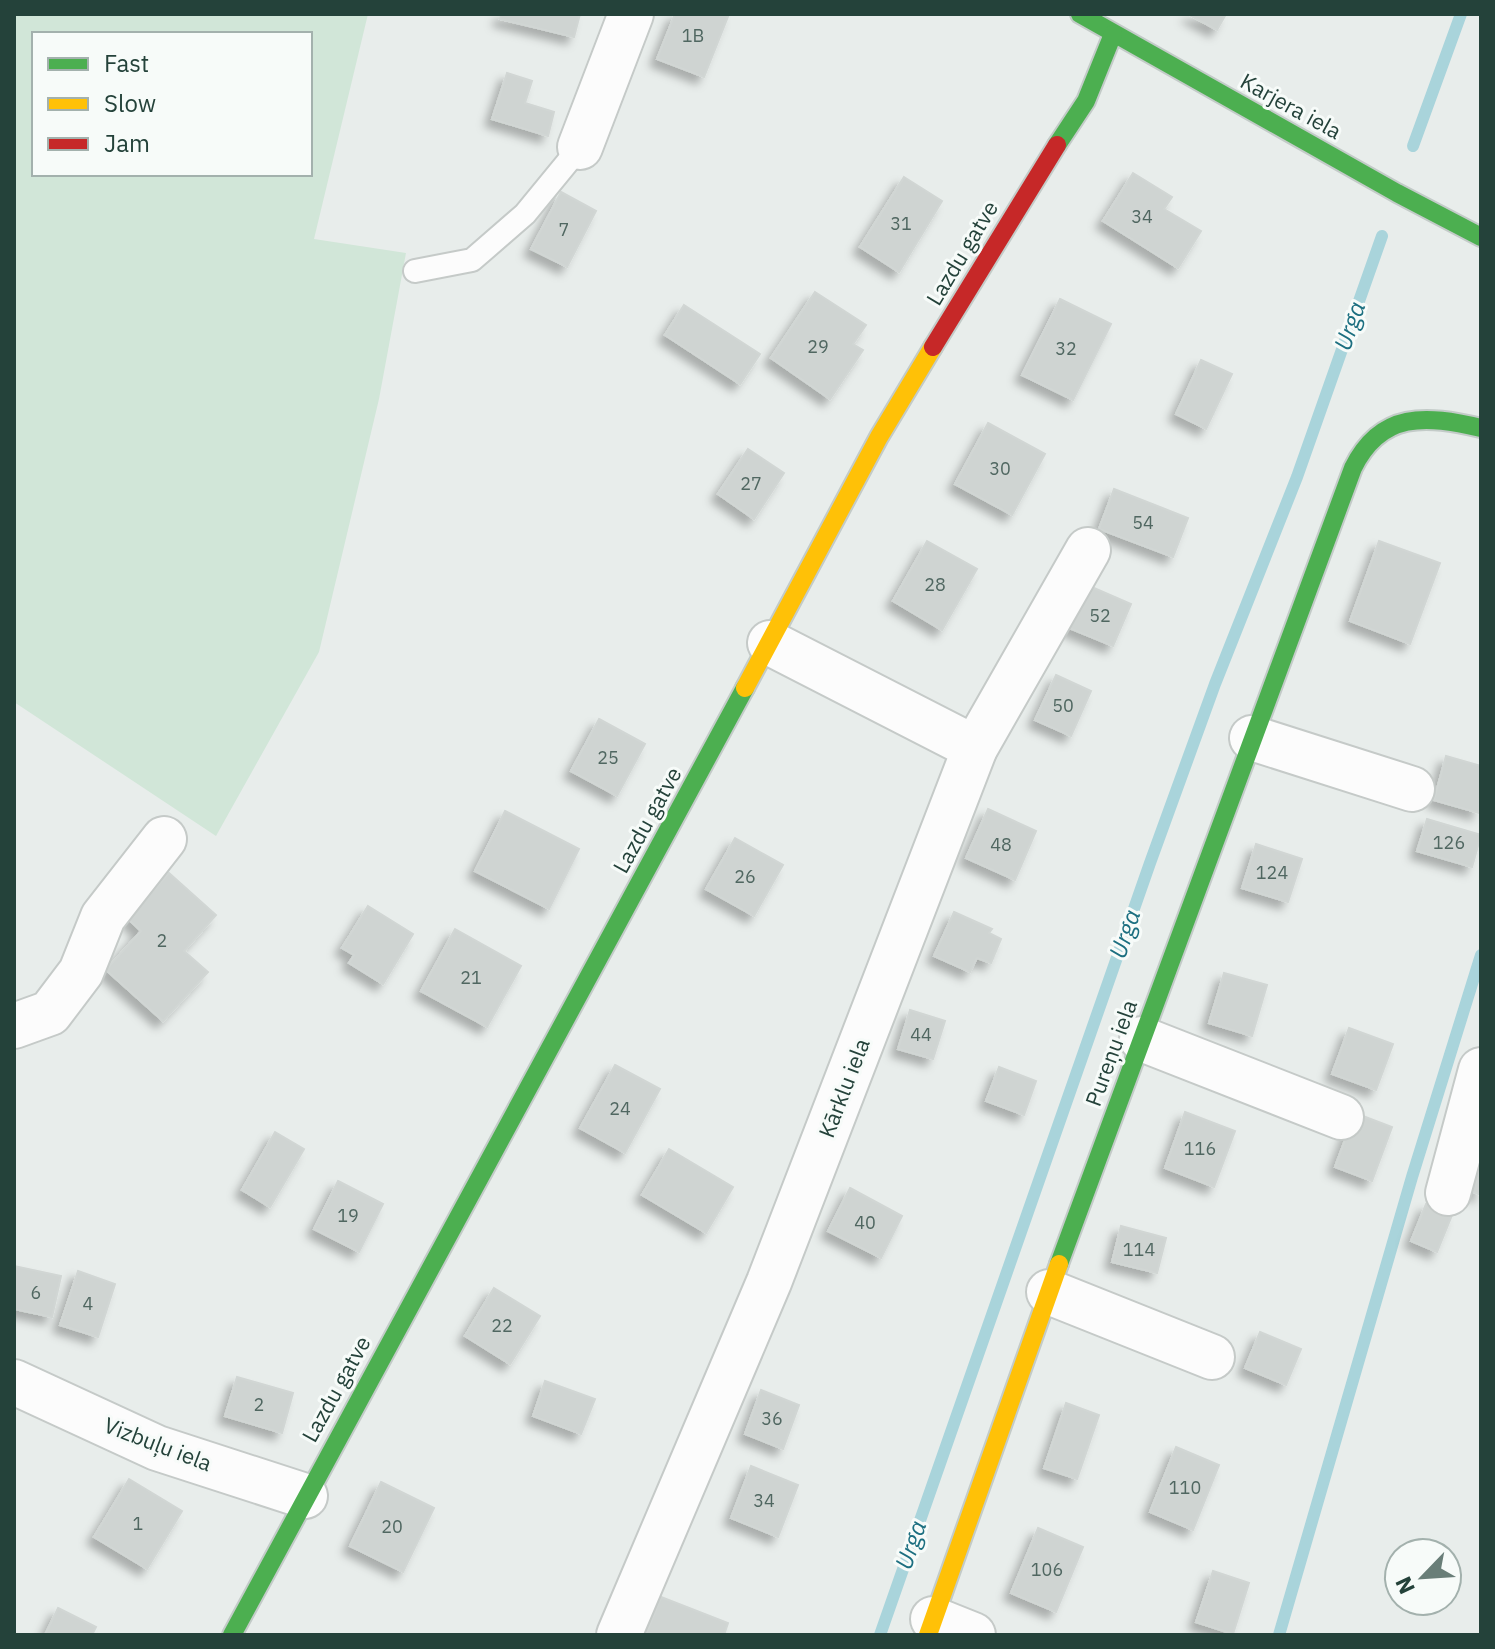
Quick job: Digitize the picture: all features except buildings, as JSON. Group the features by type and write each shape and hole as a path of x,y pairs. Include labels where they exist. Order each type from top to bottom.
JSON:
{"street":[{"path":"580,147 631,14"},
{"name":"Karjera iela","path":"1080,14 1383,186 1481,237"},
{"path":"1107,14 1113,34"},
{"name":"Lazdu gatve","path":"232,1635 879,437 1018,205 1086,101 1113,34"},
{"name":"Pureņu iela","path":"930,1627 1049,1292 1357,459 1376,435 1407,421 1428,418 1481,428"},
{"name":"Kārklu iela","path":"619,1635 769,1282 975,748 1088,550"},
{"path":"770,643 975,748"},
{"path":"1252,738 1412,789"},
{"path":"14,1026 50,1013 81,972 103,917 164,839"},
{"path":"1142,1039 1341,1117"},
{"path":"1448,1193 1481,1070"},
{"path":"1049,1292 1212,1357"},
{"name":"Vizbuļu iela","path":"14,1382 157,1448 305,1496"},
{"path":"930,1627 973,1635"}],"lane":[{"path":"415,271 472,260 525,214 580,147"}],"green space":[{"path":"14,14 368,14 314,239 406,253 379,399 319,652 216,836 14,702"}],"waterway":[{"name":"Urga","path":"1413,146 1461,14"},
{"name":"Urga","path":"880,1635 1150,863 1215,684 1297,477 1382,236"},
{"path":"1279,1635 1412,1177 1481,955"}],"traffic: fast":[{"path":"1080,14 1481,237"},
{"path":"1057,145 1086,101 1113,34"},
{"path":"1059,1264 1353,468 1364,449 1391,427 1424,420 1481,428"},
{"path":"232,1635 745,688"}],"traffic: slow":[{"path":"745,688 879,437 933,347"},
{"path":"928,1635 1059,1264"}],"traffic: jam":[{"path":"933,347 1057,145"}]}
